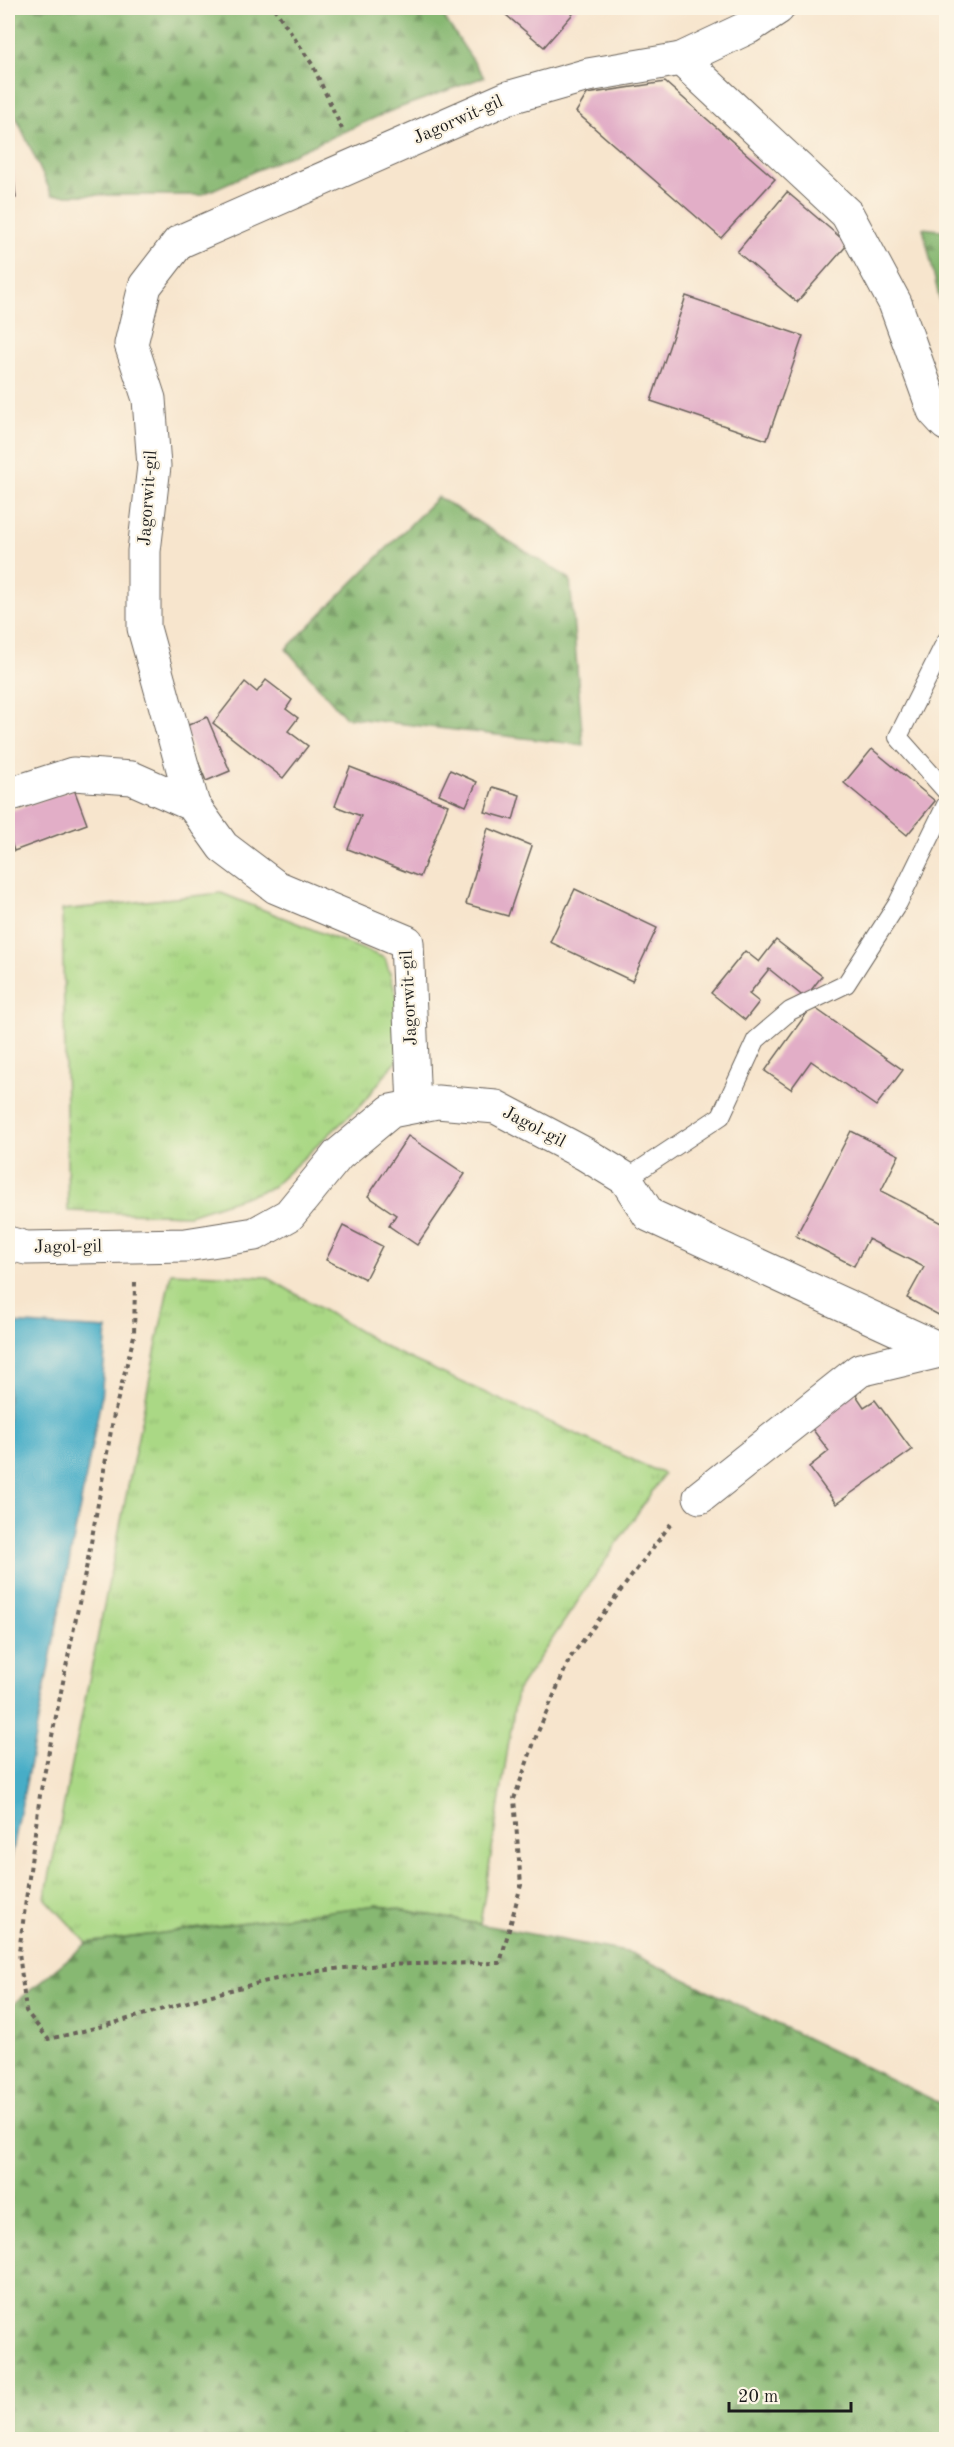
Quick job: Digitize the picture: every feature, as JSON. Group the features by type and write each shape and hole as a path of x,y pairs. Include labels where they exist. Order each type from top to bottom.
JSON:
{"street":[{"name":"Jagorwit-gil","path":"414,1107 407,942 276,887 223,847 194,805 144,628 144,551 154,466 149,399 131,344 145,286 179,242 507,98 588,75 681,59 750,27 778,8"},
{"path":"681,59 847,214 895,303 934,411 946,423"},
{"path":"8,795 26,787 73,774 132,778 194,805"},
{"name":"Jagol-gil","path":"8,1243 26,1248 186,1245 255,1234 289,1215 338,1155 391,1111 437,1102 496,1107 585,1154 626,1179 649,1215 945,1351"},
{"path":"700,1497 860,1370 945,1351"}],"lane":[{"path":"946,641 898,738 946,791"},
{"path":"626,1179 721,1116 756,1040 790,1011 846,984 898,903 946,806"}],"path":[{"path":"274,8 312,64 338,119 355,165"},
{"path":"135,1246 134,1336 114,1414 89,1554 40,1795 18,1952 26,2010 48,2039 96,2029 291,1976 388,1964 500,1963 522,1886 514,1799 537,1734 570,1658 666,1527 700,1497"}],"green space":[{"path":"8,8 438,8 484,77 388,112 201,195 52,195 8,99"},
{"path":"923,228 946,231 946,327"},
{"path":"438,497 570,579 583,745 345,717 286,649"},
{"path":"221,893 385,958 411,1042 362,1104 271,1188 189,1215 68,1211 62,910"},
{"path":"171,1273 267,1277 391,1350 664,1474 517,1691 480,1924 377,1905 87,1943 45,1898"},
{"path":"377,1905 631,1953 946,2106 946,2439 8,2439 8,2009 87,1943"}],"water":[{"path":"8,1323 107,1329 101,1399 8,1875"}],"building":[{"path":"500,8 578,8 544,47"},
{"path":"665,82 775,179 721,238 576,112 587,94"},
{"path":"8,161 12,161 16,198 8,200"},
{"path":"787,192 848,244 797,302 737,252"},
{"path":"686,296 803,336 767,440 651,401"},
{"path":"266,680 292,700 286,709 298,718 288,731 308,746 283,778 213,723 245,682 257,692"},
{"path":"207,717 230,771 206,781 184,727"},
{"path":"872,749 935,801 907,835 844,783"},
{"path":"350,767 448,805 420,877 348,849 361,816 335,806"},
{"path":"450,770 477,782 466,806 439,794"},
{"path":"493,787 520,795 513,820 485,812"},
{"path":"74,789 87,824 14,851 8,833 8,812"},
{"path":"488,828 532,846 508,916 466,904"},
{"path":"575,889 657,928 632,981 550,942"},
{"path":"776,940 822,976 805,998 769,969 749,994 759,1002 745,1020 711,993 745,951 759,962"},
{"path":"812,1006 903,1070 876,1106 811,1061 791,1089 765,1071"},
{"path":"851,1131 899,1155 881,1191 946,1225 946,1319 907,1298 924,1267 868,1239 854,1266 796,1236"},
{"path":"408,1136 465,1174 417,1245 389,1226 396,1215 368,1196"},
{"path":"343,1226 382,1246 365,1279 326,1260"},
{"path":"852,1389 864,1407 875,1400 912,1450 836,1504 809,1467 829,1451 807,1422"}]}
